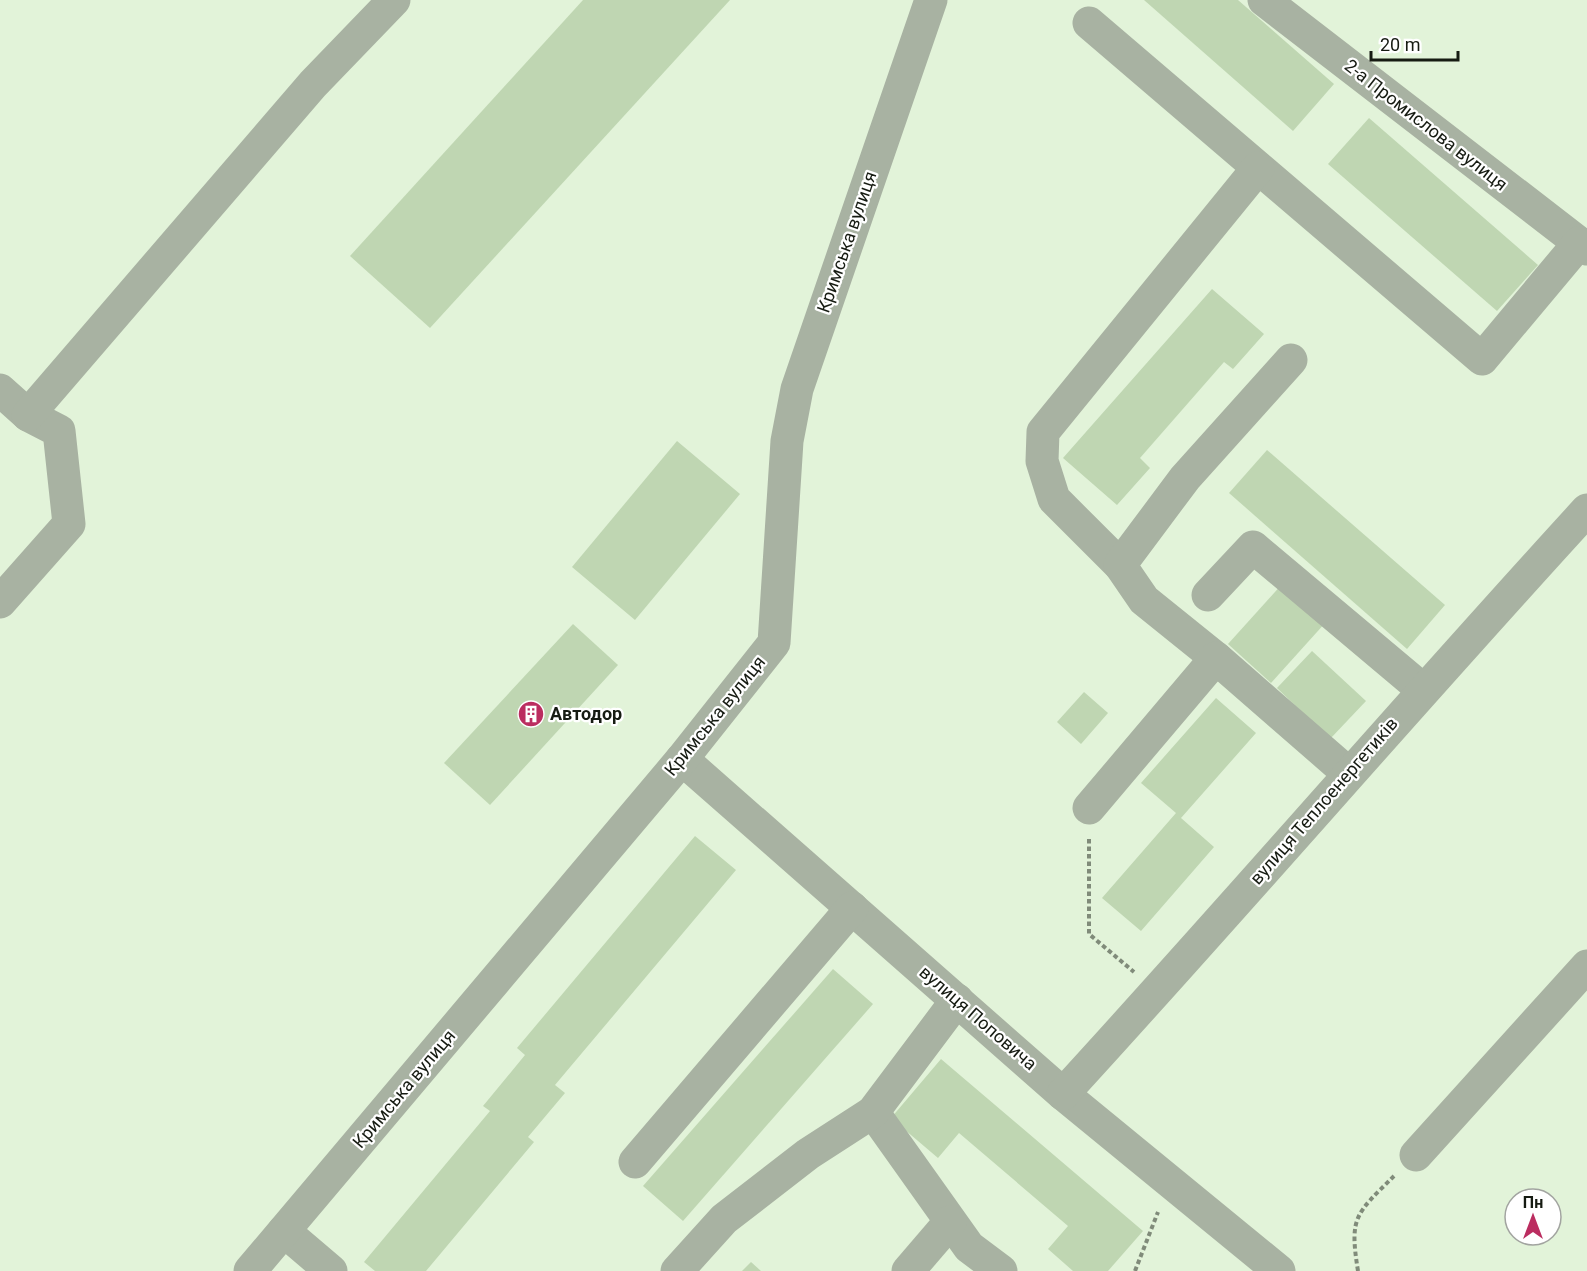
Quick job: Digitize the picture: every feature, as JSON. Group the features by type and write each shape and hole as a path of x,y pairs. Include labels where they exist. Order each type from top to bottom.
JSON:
{"street":[{"path":"28,415 313,84 394,0"},
{"name":"Кримська вулиця","path":"250,1271 682,759 774,643 787,441 796,389 931,0"},
{"name":"2-а Промислова вулиця","path":"1264,0 1583,246"},
{"path":"1089,23 1482,359 1583,246"},
{"path":"1258,168 1043,432 1042,461 1054,499 1120,566 1144,600 1216,658 1348,773"},
{"path":"1120,566 1185,477 1291,360"},
{"path":"0,390 28,415 59,431 69,524 0,602"},
{"name":"вулиця Теплоенергетиків","path":"1064,1094 1157,992 1422,689 1587,510"},
{"path":"1208,595 1253,547 1422,689"},
{"path":"1089,808 1216,658"},
{"name":"вулиця Поповича","path":"682,759 1064,1094 1279,1271"},
{"path":"635,1162 852,908"},
{"path":"1416,1155 1587,966"},
{"path":"677,1271 724,1220 808,1154 873,1112 957,1000"},
{"path":"873,1112 969,1247 1001,1271"},
{"path":"908,1271 950,1222"},
{"path":"285,1230 331,1271"}],"path":[{"path":"1089,808 1089,934 1157,992"},
{"path":"1358,1271 1353,1237 1356,1220 1366,1204 1416,1155"},
{"path":"1135,1271 1160,1208"}],"building":[{"path":"583,0 730,0 430,328 350,256"},
{"path":"1144,0 1238,0 1334,84 1293,131"},
{"path":"1369,118 1538,265 1497,311 1328,164"},
{"path":"1212,289 1264,334 1233,369 1224,362 1140,458 1150,468 1117,505 1063,458"},
{"path":"677,441 740,494 635,620 572,567"},
{"path":"1267,450 1445,605 1407,649 1229,493"},
{"path":"1283,583 1326,622 1271,683 1228,644"},
{"name":"Автодор","path":"573,624 618,665 490,805 444,763"},
{"path":"1312,651 1366,701 1330,739 1277,688"},
{"path":"1084,692 1108,713 1081,744 1057,722"},
{"path":"1216,698 1256,733 1181,818 1214,847 1141,931 1102,898 1176,813 1141,783"},
{"path":"695,836 736,870 555,1085 565,1093 528,1137 534,1142 426,1271 375,1271 364,1262 490,1111 483,1106 525,1055 517,1048"},
{"path":"833,969 873,1004 683,1221 643,1186"},
{"path":"941,1059 1143,1231 1108,1271 1073,1271 1048,1249 1068,1226 959,1133 938,1158 891,1118"},
{"path":"751,1262 761,1271 742,1271"}],"place":[{"name":"Автодор","path":"531,714"}]}
